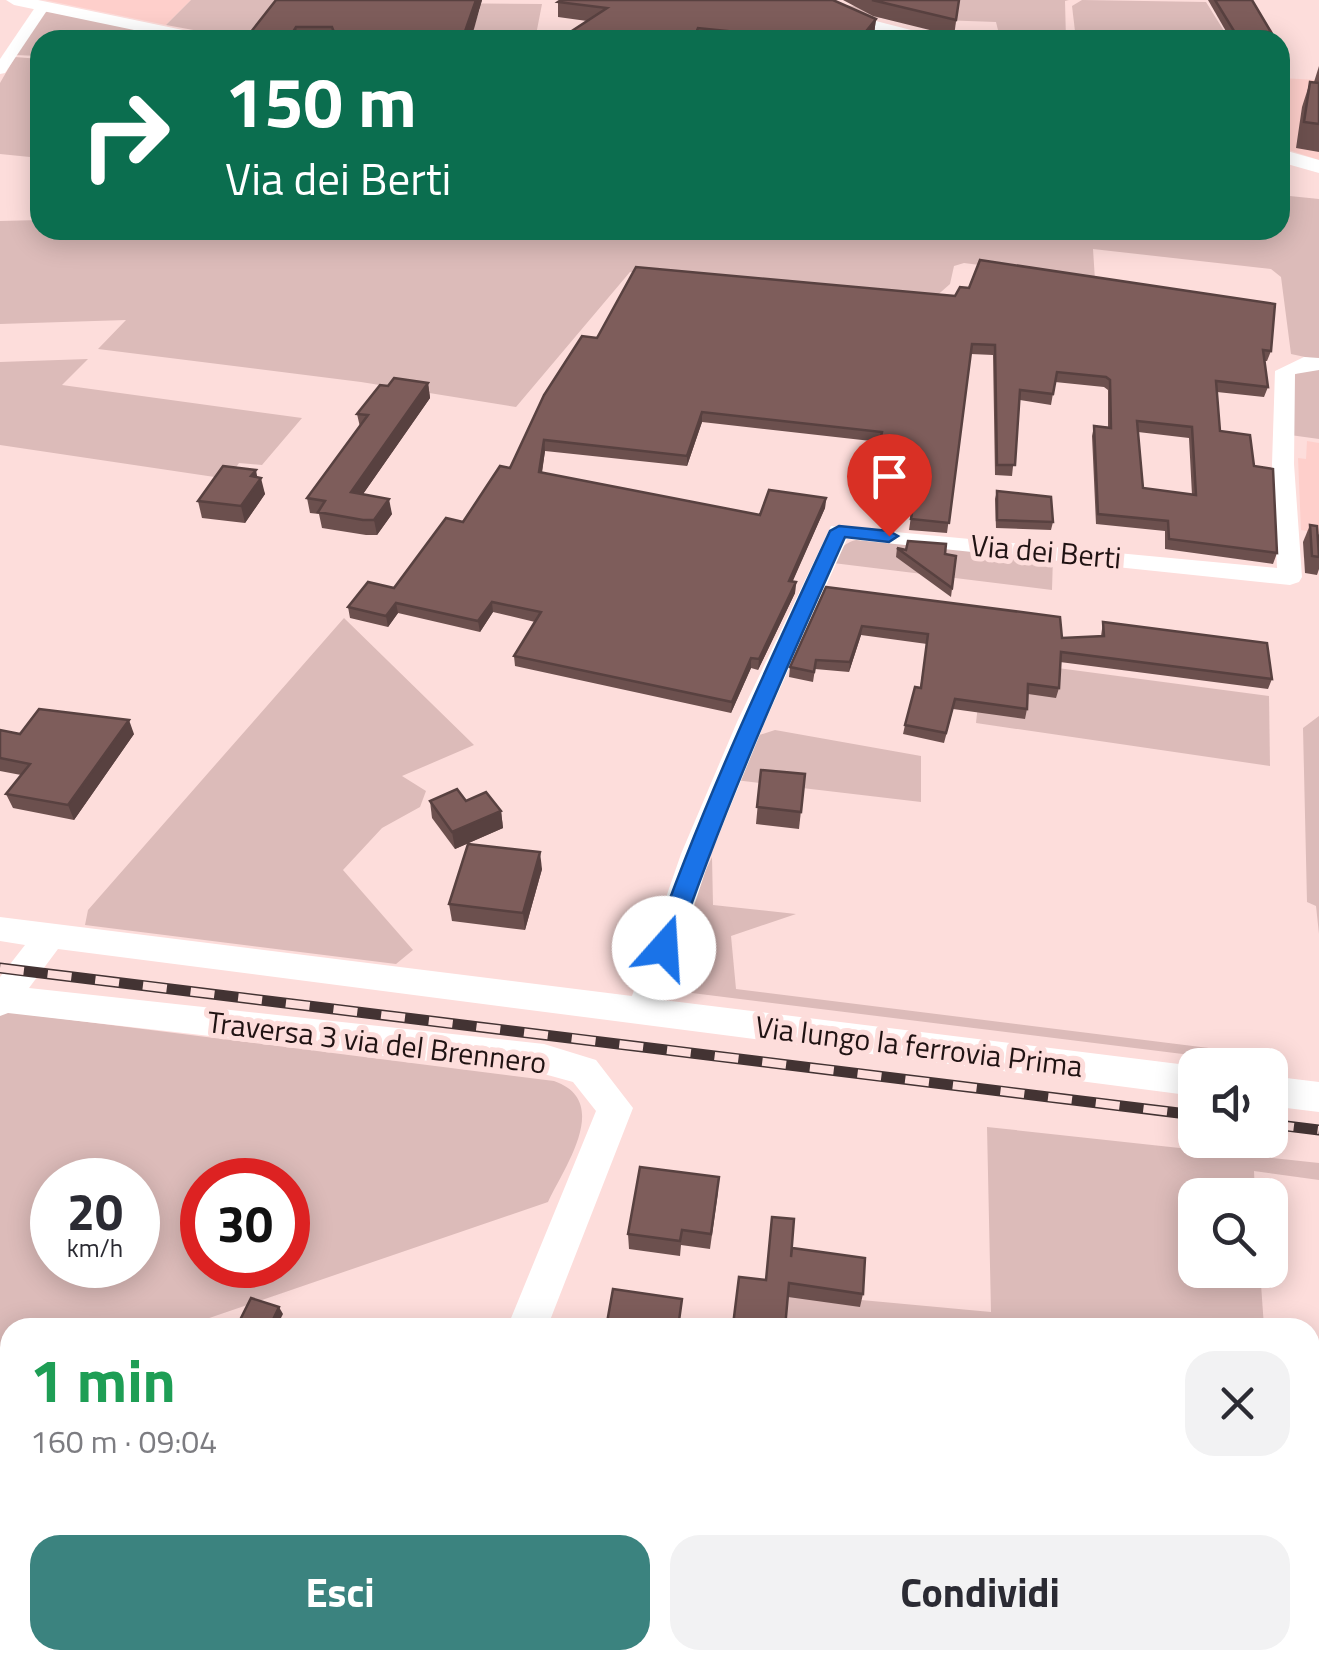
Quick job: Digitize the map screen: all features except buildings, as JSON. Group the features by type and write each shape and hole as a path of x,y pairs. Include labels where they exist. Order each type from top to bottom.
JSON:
{"street":[{"path":"14,0 159,30"},
{"path":"826,0 863,24 893,30"},
{"path":"0,70 42,6"},
{"path":"1290,159 1319,167"},
{"name":"Via dei Berti","path":"643,1011 696,854 839,531 1018,550 1087,552 1290,577 1284,464 1285,371 1293,365 1319,364"},
{"name":"Via lungo la ferrovia Prima","path":"0,929 1178,1079"},
{"path":"2,1001 51,935"},
{"name":"Traversa 3 via del Brennero","path":"2,1001 544,1059 584,1070 616,1108 531,1318"},
{"path":"1288,1093 1319,1097"}],"shaded area":[{"path":"45,0 191,0 166,25"},
{"path":"191,0 418,0 349,30 193,30 166,25"},
{"path":"882,0 1069,0 1065,1 1066,30 998,30 996,22 856,17 838,5 880,7"},
{"path":"1082,0 1206,2 1223,30 1075,30 1072,6"},
{"path":"432,3 542,4 537,30 473,30 480,9"},
{"path":"48,11 146,30 30,30 42,13"},
{"path":"30,30 30,56 13,55"},
{"path":"15,57 30,58 30,157 0,154 0,83"},
{"path":"1290,79 1319,80 1319,160 1290,150"},
{"path":"1290,196 1319,199 1319,360 1291,354 1281,277 1271,269 1093,249 1095,280 964,263 954,266 950,284 933,299 630,272 516,407 361,382 98,349 126,320 0,324 0,221 30,220 30,240 1290,240"},
{"path":"88,359 62,385 302,418 262,465 239,463 228,479 0,445 0,362"},
{"path":"1307,367 1319,368 1319,439 1290,435 1294,375"},
{"path":"1307,441 1319,443 1319,533 1301,530 1298,458 1306,459"},
{"path":"868,538 1053,556 1052,590 833,563 846,544"},
{"path":"344,618 474,745 402,776 426,791 420,807 382,828 343,870 413,950 396,964 85,925 88,910"},
{"path":"983,658 1269,696 1270,766 976,723"},
{"path":"1319,716 1319,934 1316,906 1307,902 1303,728"},
{"path":"775,730 921,756 921,802 735,780 753,737"},
{"path":"712,857 713,905 796,914 731,936 736,989 1209,1048 1178,1048 1178,1053 668,990 678,938"},
{"path":"0,1011 554,1081 571,1090 580,1103 582,1119 573,1153 548,1202 310,1284 310,1158 180,1158 180,1288 297,1288 209,1318 0,1318"},
{"path":"987,1127 1178,1148 1178,1158 1273,1158 1319,1163 1319,1180 1254,1171 1254,1178 1178,1178 1178,1288 1261,1288 1263,1318 760,1318 764,1291 991,1312"}],"railway":[{"path":"0,968 1178,1113"},
{"path":"1288,1126 1319,1130"}],"route":[{"path":"664,948 696,854 839,531 889,536"}]}
